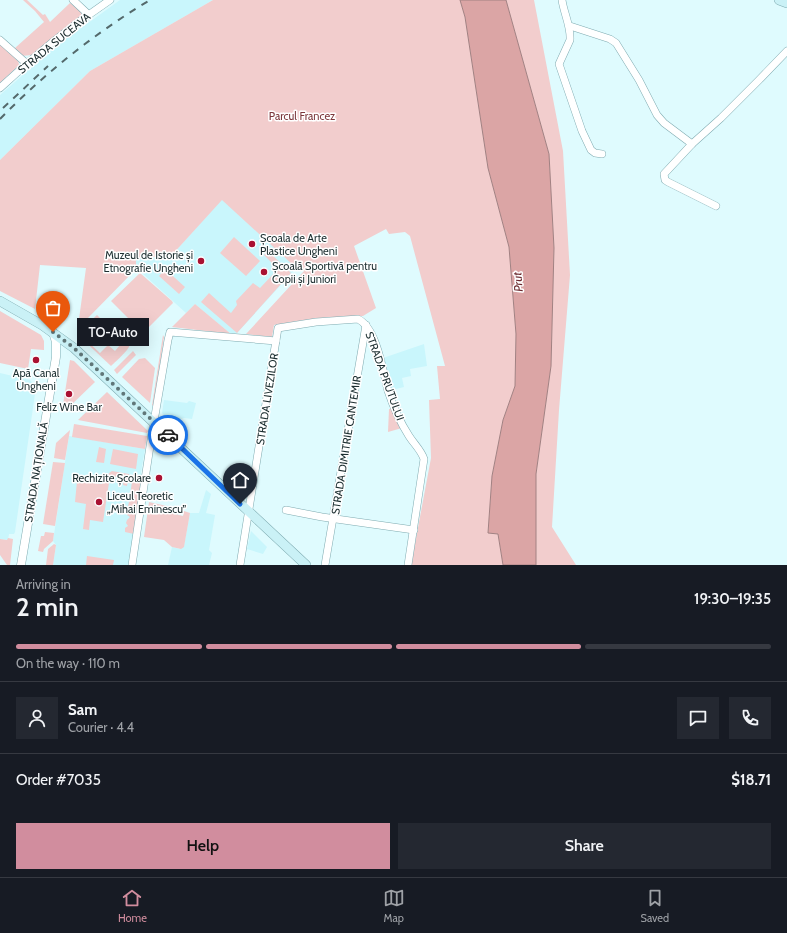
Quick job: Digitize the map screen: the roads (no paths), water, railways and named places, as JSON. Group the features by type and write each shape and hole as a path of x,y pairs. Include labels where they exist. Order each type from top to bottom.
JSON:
{"main road":[{"path":"779,0 787,3"},
{"path":"0,301 53,332 74,348 306,565"}],"street":[{"path":"73,0 89,14"},
{"name":"STRADA SUCEAVA","path":"0,88 26,64 89,14 110,0"},
{"path":"562,0 570,26 570,40 559,64 582,131 591,150 595,153 602,154"},
{"path":"570,26 610,39 616,43 664,123 692,144"},
{"path":"0,40 26,64"},
{"path":"716,206 668,182 664,177 665,172 692,144 721,118 787,50"},
{"name":"STRADA LIVEZILOR","path":"240,565 278,328 316,322 358,319 366,325"},
{"name":"STRADA DIMITRIE CANTEMIR","path":"325,565 366,325"},
{"name":"STRADA PRUTULUI","path":"366,325 375,342 390,398 408,435 424,459 408,565"},
{"name":"STRADA NAȚIONALĂ","path":"21,565 56,357 56,342 53,332"},
{"path":"132,565 170,332 276,341"},
{"path":"286,510 333,519 414,530"}],"water":[{"name":"Prut","path":"460,0 506,0 549,154 554,248 551,366 536,474 536,565 503,565 498,534 488,533 492,476 503,420 515,386 516,334 509,247 488,168 465,17"}],"railway":[{"path":"0,119 17,102 71,55 110,26 150,0"},
{"path":"3,108 48,66"}],"place":[{"name":"Școala de Arte Plastice Ungheni","path":"252,244"},
{"name":"Muzeul de Istorie și Etnografie Ungheni","path":"201,261"},
{"name":"Școală Sportivă pentru Copii și Juniori","path":"264,272"},
{"name":"TO-Auto","path":"53,332"},
{"name":"Apă Canal Ungheni","path":"36,360"},
{"name":"Feliz Wine Bar","path":"69,394"},
{"name":"Rechizite Școlare","path":"159,478"},
{"name":"Liceul Teoretic „Mihai Eminescu”","path":"99,502"}],"park label":[{"name":"Parcul Francez","path":"302,116"}]}
